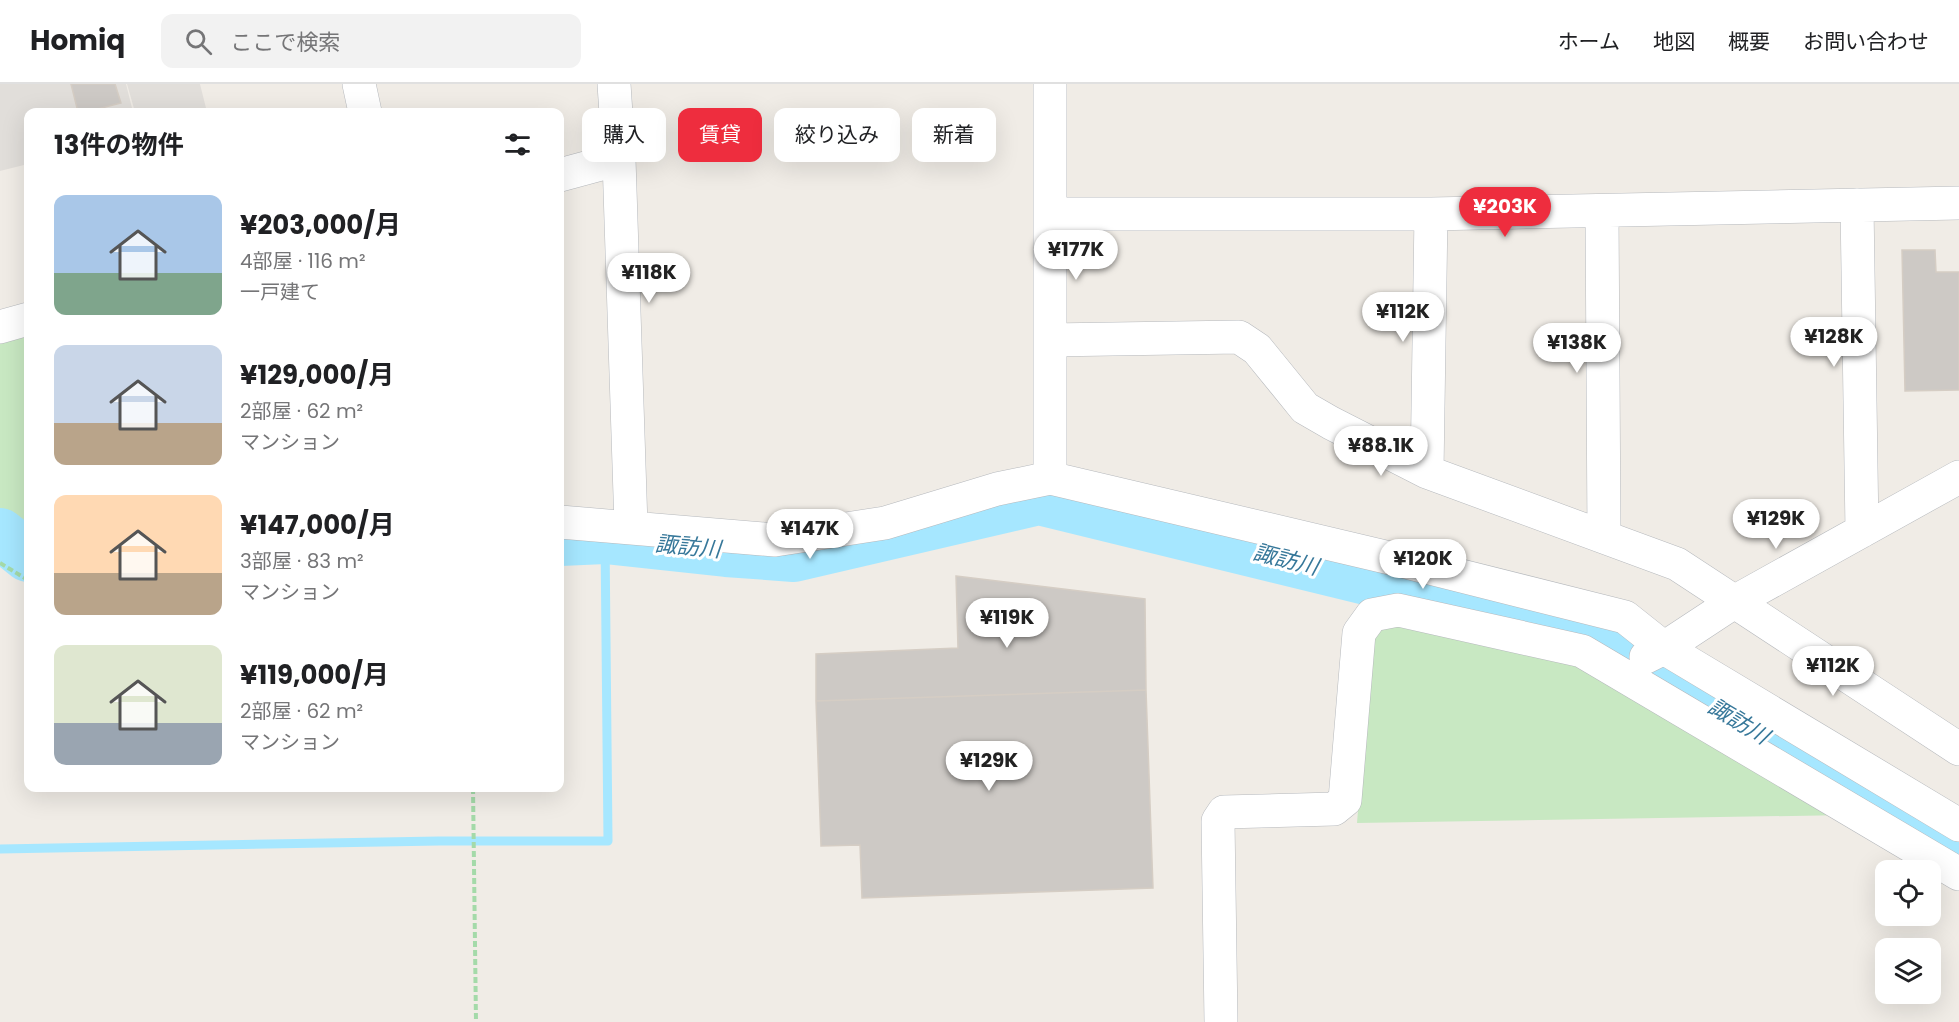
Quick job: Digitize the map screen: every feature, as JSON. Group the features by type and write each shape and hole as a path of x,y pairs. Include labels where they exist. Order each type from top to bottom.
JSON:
{"street":[{"path":"359,84 364,108"},
{"path":"614,84 616,108"},
{"path":"1050,84 1050,478"},
{"path":"564,174 608,162"},
{"path":"619,162 631,526"},
{"path":"1050,214 1431,214 1959,203"},
{"path":"1857,205 1862,531"},
{"path":"1602,211 1604,536"},
{"path":"1427,472 1431,214"},
{"path":"0,327 24,320"},
{"path":"1050,339 1239,337 1257,350 1305,408 1331,423 1427,472 1677,564 1959,749"},
{"path":"1618,671 1664,648 1734,602 1959,477"},
{"path":"564,522 631,526 775,540 885,523 997,489 1050,478 1394,559 1625,617 1664,648 1959,825"},
{"path":"1221,1022 1218,821 1224,812 1334,809 1345,800 1359,633 1372,615 1398,610 1582,651 1959,874"}],"path":[{"path":"0,563 24,578"},
{"path":"473,792 476,1022"}],"shaded area":[{"path":"0,84 126,84 132,108 24,108 24,165 0,171"},
{"path":"127,84 200,84 206,108 134,108"}],"green space":[{"path":"24,337 24,537 0,521 0,343"},
{"path":"1403,618 1583,661 1848,815 1357,823 1372,633"}],"building":[{"path":"71,84 115,84 121,103 102,108 77,108"},
{"path":"1902,250 1935,250 1936,272 1959,272 1959,390 1905,391"},
{"path":"956,576 1145,599 1146,690 816,701 816,654 958,648"},
{"path":"1146,690 1153,888 862,898 860,845 821,846 816,701"}],"waterway":[{"name":"諏訪川","path":"564,540 605,538 794,556 1039,499 1592,634 1959,851"},
{"name":"諏訪川","path":"0,534 24,553"},
{"path":"0,849 439,841 608,841 605,538"}]}
